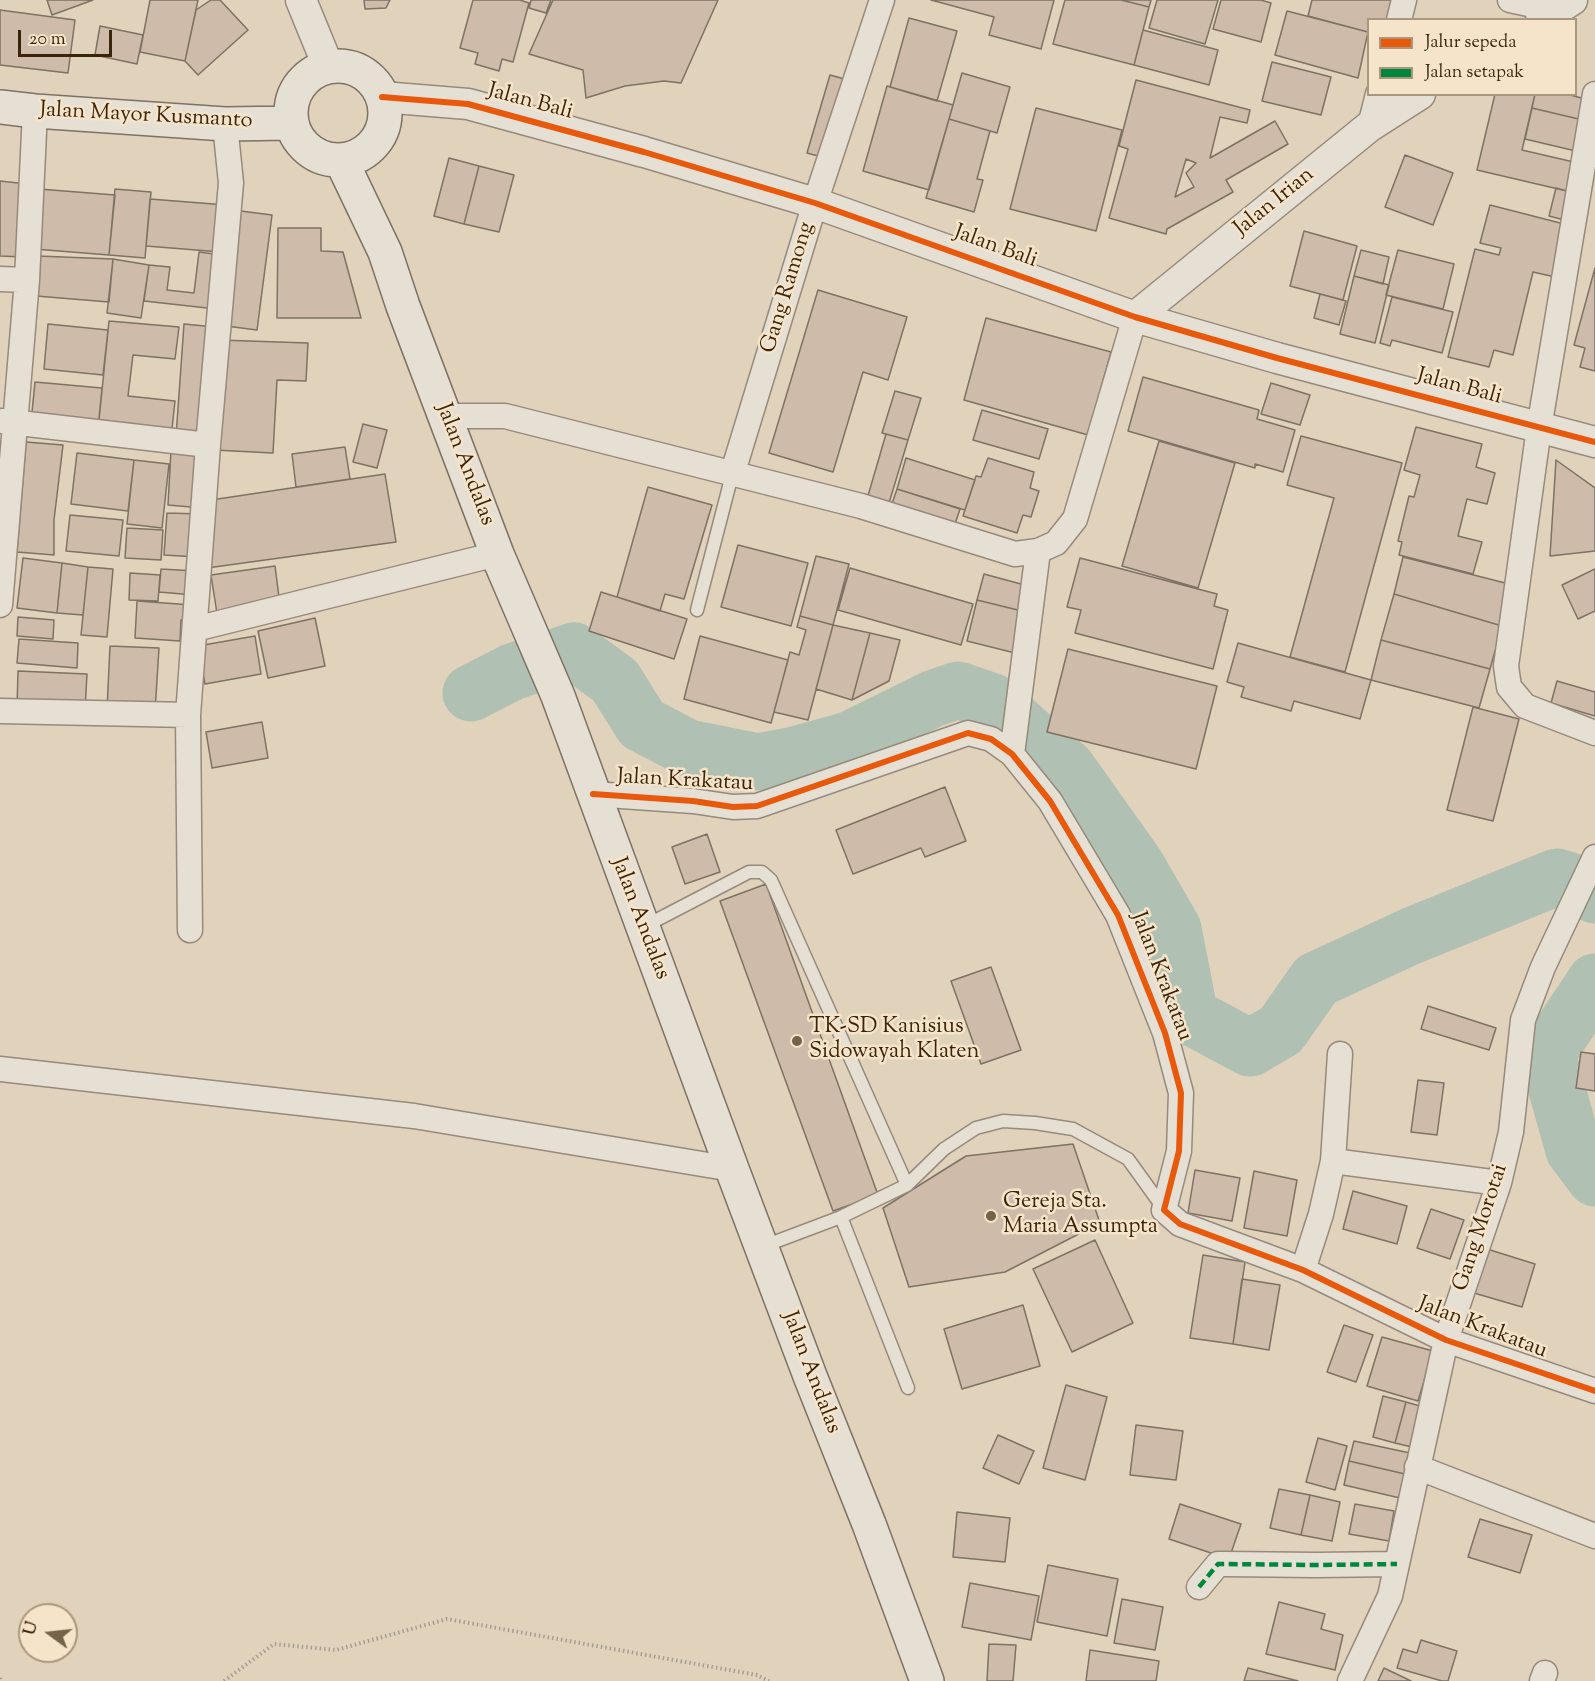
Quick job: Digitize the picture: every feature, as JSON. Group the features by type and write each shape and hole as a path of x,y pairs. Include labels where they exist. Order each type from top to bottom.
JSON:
{"main road":[{"path":"341,65 354,68 367,75 376,85 382,97 385,111 383,126 368,149 356,157 341,160 325,158 309,151 298,138 292,123 291,108 294,94 308,76 328,66 341,65"},
{"name":"Jalan Mayor Kusmanto","path":"0,107 225,124 292,123"},
{"name":"Jalan Andalas","path":"341,160 385,252 403,306 497,554 558,696 642,928 927,1681"}],"street":[{"path":"301,0 328,66"},
{"name":"Gang Ramong","path":"732,474 815,203 882,0"},
{"path":"1400,18 1404,0"},
{"path":"1510,0 1556,10"},
{"path":"1595,94 1539,428 1506,666 1509,687 1525,706 1595,733"},
{"path":"1370,126 1378,96"},
{"name":"Jalan Irian","path":"1135,317 1370,126 1417,96"},
{"name":"Jalan Bali","path":"382,97 468,104 644,152 815,203 1135,317 1277,358 1595,442"},
{"path":"0,605 8,422 27,280 35,111"},
{"path":"190,930 188,715 208,445 231,183 225,124"},
{"path":"0,279 27,280"},
{"path":"446,416 505,416 861,506 1015,555 1038,551 1056,543 1075,519 1135,317"},
{"path":"8,422 208,445"},
{"path":"1012,748 1038,551"},
{"path":"195,629 497,554"},
{"path":"0,711 188,715"},
{"name":"Jalan Krakatau","path":"592,794 693,801 733,807 757,806 968,733 1012,748 1050,801 1118,915 1165,1033 1181,1093 1179,1151 1164,1210 1180,1224 1303,1270 1446,1340 1595,1391"},
{"name":"Gang Morotai","path":"1350,1681 1390,1596 1446,1340 1499,1183 1511,1132 1523,1020 1543,967 1594,857"},
{"path":"1303,1270 1321,1214 1334,1161 1340,1054"},
{"path":"0,1069 414,1116 732,1168"},
{"path":"1334,1161 1499,1183"},
{"path":"1417,1467 1595,1536"},
{"path":"1199,1587 1218,1564 1397,1564"}],"lane":[{"path":"697,610 732,474"},
{"path":"642,928 749,872 762,872 771,880 908,1185"},
{"path":"762,1247 842,1217 908,1185 944,1149 976,1128 1003,1121 1073,1129 1128,1159 1164,1210"},
{"path":"842,1217 908,1388"}],"path":[{"path":"224,1681 274,1644 336,1650 447,1619 757,1675 769,1681"}],"building":[{"path":"47,0 93,0 52,15"},
{"path":"150,0 198,0 185,61 140,52"},
{"path":"211,0 220,0 248,30 198,75 185,61 196,10"},
{"path":"364,0 390,0 386,8 365,9"},
{"path":"473,0 520,0 529,3 513,62 502,59 499,71 475,64 478,53 460,48"},
{"path":"531,0 551,0 546,13 529,8"},
{"path":"553,0 718,0 681,83 664,81 625,86 586,98 583,70 529,54"},
{"path":"931,0 1054,0 1041,49 989,35 994,17"},
{"path":"1065,0 1121,0 1149,7 1134,65 1053,44"},
{"path":"1121,0 1151,0 1149,7"},
{"path":"1157,0 1218,0 1205,44 1149,28"},
{"path":"1221,0 1261,0 1271,3 1261,42 1213,29"},
{"path":"1312,0 1399,0 1394,18 1367,18 1367,32 1308,16"},
{"path":"0,10 75,20 68,73 0,65"},
{"path":"1287,11 1367,32 1358,78 1275,55"},
{"path":"909,18 957,31 937,101 890,87"},
{"path":"100,26 143,35 137,64 95,55"},
{"path":"1143,30 1218,50 1209,85 1134,65"},
{"path":"1272,62 1331,77 1321,115 1262,101"},
{"path":"962,73 1010,87 997,133 949,119"},
{"path":"830,75 852,81 829,159 807,153"},
{"path":"1136,80 1250,110 1247,123 1220,117 1210,158 1275,121 1288,144 1226,180 1233,192 1167,229 1166,234 1109,218 1128,149 1119,146","holes":["1186,159 1196,163 1186,173 1194,187 1175,197"]},
{"path":"887,86 953,105 929,190 863,171"},
{"path":"1495,96 1535,96 1522,150 1578,163 1571,192 1477,170"},
{"path":"1535,96 1574,96 1592,101 1587,121 1532,108"},
{"path":"1036,108 1122,130 1096,231 1010,209"},
{"path":"1532,108 1587,121 1580,152 1525,139"},
{"path":"949,119 990,131 977,179 983,180 974,212 926,198"},
{"path":"1405,155 1453,173 1433,225 1385,207"},
{"path":"449,158 479,166 464,224 434,216"},
{"path":"479,166 514,175 499,232 464,224"},
{"path":"0,181 27,184 22,257 0,256"},
{"path":"1556,188 1571,192 1572,222 1549,216"},
{"path":"39,189 115,195 109,255 34,249"},
{"path":"115,189 151,192 145,258 109,255"},
{"path":"150,199 226,205 221,252 146,246"},
{"path":"1490,205 1568,225 1555,277 1533,272 1513,355 1494,350 1489,367 1448,357 1475,249 1499,255 1501,248 1480,243"},
{"path":"233,210 272,215 257,330 218,325"},
{"path":"278,228 321,228 321,251 343,252 361,318 277,318"},
{"path":"1304,231 1357,246 1343,300 1290,286"},
{"path":"1361,250 1389,257 1383,284 1354,276"},
{"path":"1398,250 1454,264 1443,309 1386,295"},
{"path":"199,252 222,255 216,309 144,301 149,265 170,267 167,290 194,293"},
{"path":"38,256 113,259 109,302 36,296"},
{"path":"113,259 149,265 141,318 107,313"},
{"path":"1595,268 1595,371 1580,367 1585,348 1574,345"},
{"path":"1354,276 1389,285 1375,343 1340,334"},
{"path":"818,290 907,317 888,380 863,372 833,472 769,453"},
{"path":"1320,294 1346,301 1339,325 1314,318"},
{"path":"1392,297 1453,312 1442,353 1392,340 1390,346 1380,343"},
{"path":"986,318 1111,352 1088,435 964,400"},
{"path":"109,321 179,327 175,359 133,355 128,396 175,401 171,438 98,430"},
{"path":"48,324 108,330 103,375 44,369"},
{"path":"184,324 215,327 207,439 176,437"},
{"path":"219,340 308,343 306,381 277,380 273,453 214,450"},
{"path":"1143,377 1259,410 1257,419 1295,430 1283,472 1255,464 1255,468 1128,431"},
{"path":"35,382 102,388 98,428 31,422"},
{"path":"1271,383 1310,395 1300,425 1261,414"},
{"path":"895,391 921,398 908,440 882,433"},
{"path":"982,410 1048,429 1039,459 973,440"},
{"path":"363,424 387,430 377,468 353,462"},
{"path":"1416,427 1482,444 1476,467 1495,473 1487,504 1467,499 1458,536 1482,542 1473,574 1399,555 1402,542 1398,541 1409,496 1414,497 1420,475 1404,470"},
{"path":"886,434 908,440 886,513 865,506"},
{"path":"1301,436 1402,463 1345,672 1290,657 1334,498 1287,485"},
{"path":"1159,441 1235,463 1198,588 1122,566"},
{"path":"26,442 63,445 54,520 54,555 17,552"},
{"path":"345,447 350,479 296,487 292,454"},
{"path":"171,450 205,453 202,508 168,505"},
{"path":"77,453 134,460 128,511 71,504"},
{"path":"906,458 975,480 965,510 897,489"},
{"path":"988,458 1034,472 1030,488 1039,491 1031,517 1023,515 1017,533 963,516 976,476 981,477"},
{"path":"134,460 169,464 162,528 127,524"},
{"path":"1556,460 1595,488 1595,551 1550,556"},
{"path":"385,474 396,542 207,568 211,500"},
{"path":"648,487 712,505 684,599 665,594 660,611 617,597"},
{"path":"897,489 960,509 952,533 889,513"},
{"path":"167,513 200,514 197,557 164,555"},
{"path":"70,515 123,520 119,556 66,551"},
{"path":"127,528 163,530 161,560 125,558"},
{"path":"738,545 808,563 791,626 721,607"},
{"path":"816,556 849,564 833,625 800,616"},
{"path":"1403,557 1513,585 1502,626 1394,594"},
{"path":"23,558 62,563 57,613 17,608"},
{"path":"1080,558 1217,594 1214,606 1228,610 1213,669 1075,633 1081,610 1067,607"},
{"path":"62,563 88,567 83,615 57,613"},
{"path":"275,566 280,605 218,620 211,575"},
{"path":"88,567 113,569 107,637 81,635"},
{"path":"850,568 973,604 961,645 838,610"},
{"path":"161,569 196,571 194,595 159,592"},
{"path":"1595,569 1595,611 1578,619 1562,585"},
{"path":"130,573 160,575 158,601 129,600"},
{"path":"984,574 1032,587 1026,612 977,600"},
{"path":"601,592 687,619 674,659 589,631"},
{"path":"1394,594 1502,626 1490,669 1381,640"},
{"path":"977,600 1026,612 1015,653 967,641"},
{"path":"137,601 192,605 191,621 181,620 180,641 135,638"},
{"path":"800,616 833,625 808,720 774,712 790,652 799,655 806,630 797,627"},
{"path":"18,617 54,620 53,639 17,636"},
{"path":"315,618 325,666 268,678 258,631"},
{"path":"833,625 870,633 852,700 816,689"},
{"path":"870,633 900,640 889,681 852,700"},
{"path":"255,636 261,674 205,684 198,646"},
{"path":"700,636 788,660 771,723 684,699"},
{"path":"19,639 78,643 77,668 17,663"},
{"path":"1381,640 1490,669 1479,708 1371,680"},
{"path":"1238,643 1371,680 1360,719 1294,701 1291,711 1241,697 1244,687 1227,682"},
{"path":"110,646 159,648 155,712 107,709"},
{"path":"1068,649 1217,686 1196,769 1047,732"},
{"path":"18,671 87,674 85,710 17,707"},
{"path":"1557,681 1595,692 1595,716 1551,703"},
{"path":"1473,707 1519,719 1493,821 1447,810"},
{"path":"262,722 268,758 212,768 206,732"},
{"path":"945,787 966,841 925,857 921,848 853,874 836,830"},
{"path":"707,834 720,872 685,884 672,847"},
{"path":"766,884 878,1195 833,1211 720,901"},
{"path":"991,967 1021,1050 981,1064 951,981"},
{"path":"1428,1006 1496,1028 1489,1050 1421,1029"},
{"path":"1581,1052 1595,1054 1595,1091 1576,1088"},
{"path":"1418,1080 1444,1083 1437,1135 1411,1132"},
{"name":"Gereja Sta. Maria Assumpta","path":"1073,1144 1100,1223 1005,1272 909,1287 883,1208 966,1156"},
{"path":"1195,1170 1240,1178 1232,1221 1188,1213"},
{"path":"1254,1171 1297,1180 1287,1236 1244,1228"},
{"path":"1353,1191 1407,1206 1397,1244 1343,1229"},
{"path":"1431,1209 1464,1220 1450,1259 1417,1248"},
{"path":"1095,1240 1133,1323 1072,1352 1033,1269"},
{"path":"1487,1249 1535,1264 1522,1307 1474,1293"},
{"path":"1203,1255 1245,1262 1233,1344 1190,1338"},
{"path":"1242,1279 1280,1285 1269,1350 1233,1344"},
{"path":"1023,1305 1040,1366 962,1389 944,1329"},
{"path":"1344,1325 1373,1335 1356,1382 1327,1372"},
{"path":"1382,1337 1433,1351 1418,1401 1367,1386"},
{"path":"1066,1385 1107,1397 1085,1480 1043,1468"},
{"path":"1383,1396 1406,1402 1395,1443 1373,1437"},
{"path":"1406,1402 1427,1408 1416,1448 1395,1443"},
{"path":"1136,1425 1183,1431 1176,1480 1130,1475"},
{"path":"998,1435 1034,1451 1019,1484 983,1468"},
{"path":"1318,1438 1347,1446 1335,1490 1306,1482"},
{"path":"1354,1441 1410,1453 1405,1474 1349,1461"},
{"path":"1349,1461 1405,1474 1400,1498 1344,1485"},
{"path":"1279,1489 1310,1495 1301,1535 1270,1528"},
{"path":"1310,1495 1340,1502 1332,1541 1301,1535"},
{"path":"1180,1504 1241,1524 1229,1559 1169,1539"},
{"path":"1355,1504 1394,1511 1389,1541 1349,1534"},
{"path":"957,1512 1010,1518 1005,1562 953,1557"},
{"path":"1480,1519 1532,1535 1520,1573 1468,1557"},
{"path":"1048,1565 1118,1579 1107,1636 1037,1622"},
{"path":"970,1583 1039,1596 1031,1640 962,1627"},
{"path":"1122,1599 1163,1607 1155,1650 1114,1643"},
{"path":"1279,1602 1325,1614 1321,1629 1343,1635 1335,1670 1266,1654"},
{"path":"1421,1640 1457,1651 1448,1681 1397,1668 1403,1649 1417,1653"},
{"path":"989,1644 1016,1645 1013,1681 987,1681"},
{"path":"1090,1650 1159,1661 1156,1681 1086,1681"},
{"path":"1248,1668 1298,1681 1244,1681"},
{"path":"1384,1668 1411,1681 1378,1681"}],"waterway":[{"path":"471,693 512,672 574,651 615,681 642,724 688,748 758,762 795,755 849,740 932,699 958,690 993,702 1067,768 1136,865 1173,929 1190,1016 1250,1048 1281,1030 1316,980 1411,936 1557,877 1592,888 1595,895"},
{"path":"1595,982 1547,1054 1574,1150 1595,1178"}],"marked path":[{"path":"1199,1587 1218,1564 1397,1564"}],"cycle path":[{"path":"382,97 468,104 644,152 815,203 1135,317 1277,358 1595,442"},
{"path":"593,794 693,801 733,807 757,806 968,733 991,739 1012,754 1050,801 1118,915 1165,1033 1181,1093 1179,1151 1164,1210 1180,1224 1303,1270 1446,1340 1595,1391"}],"place":[{"name":"TK-SD Kanisius Sidowayah Klaten","path":"797,1041"},
{"name":"Gereja Sta. Maria Assumpta","path":"991,1216"}]}
